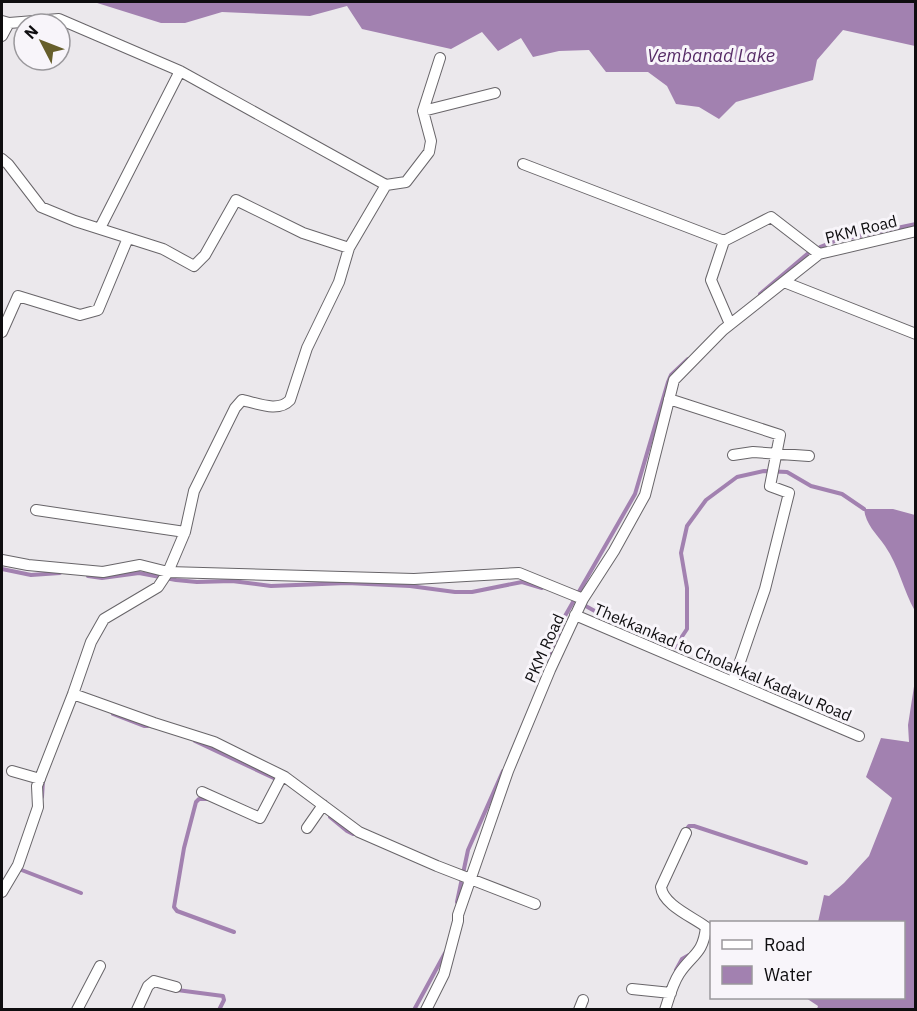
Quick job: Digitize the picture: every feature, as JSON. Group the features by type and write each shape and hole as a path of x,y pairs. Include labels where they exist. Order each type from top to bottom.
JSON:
{"street":[{"path":"2,36 5,22 59,19 180,71 386,185 406,182 429,152 431,141 423,111 440,58"},
{"path":"100,228 180,71"},
{"path":"423,111 495,93"},
{"path":"2,159 41,207 163,249 194,266 205,255 236,200 303,233 349,248"},
{"path":"523,164 724,241"},
{"path":"2,892 18,866 38,807 37,786 91,642 104,619 158,587 168,572 184,532 194,491 235,408 242,400 277,407 285,406 290,400 308,348 339,282 349,248 386,185"},
{"path":"730,324 711,280 724,241 771,217 819,254"},
{"name":"PKM Road","path":"426,1010 444,974 459,915 508,771 550,670 583,599 614,551 645,495 677,374 730,324 819,254 915,231"},
{"path":"2,332 18,296 80,315 98,310 128,238"},
{"path":"784,282 915,334"},
{"path":"669,399 778,432 780,435 770,486 789,493 765,589 733,682"},
{"path":"734,455 753,452 809,456"},
{"path":"36,510 184,532"},
{"path":"2,560 28,565 103,572 140,565 168,572 414,579 519,573 583,599"},
{"name":"Thekkankad to Cholakkal Kadavu Road","path":"575,615 859,736"},
{"path":"73,694 214,742 282,776 359,832 437,866 535,904"},
{"path":"12,771 40,778"},
{"path":"202,792 260,818 282,776"},
{"path":"308,828 323,805"},
{"path":"664,1010 678,976 705,941 706,927 670,903 662,894 661,887 686,833"},
{"path":"77,1010 100,966"},
{"path":"137,1010 148,986 154,981 176,987"},
{"path":"632,989 671,993"}],"water":[{"name":"Vembanad Lake","path":"94,2 915,2 915,46 843,30 817,60 813,80 736,102 719,119 699,107 676,104 667,86 648,72 606,72 589,50 559,51 533,57 521,38 498,51 482,32 451,49 362,29 347,6 310,16 222,12 185,23 161,23"},
{"path":"864,509 893,509 915,515 915,611 894,562 869,524"},
{"path":"915,680 915,1009 817,1009 818,1006 808,999 905,999 905,921 818,921 824,895 829,896 844,883 869,856 892,798 866,777 881,738 909,742 908,725"}],"waterway":[{"path":"820,247 835,241 916,224"},
{"path":"760,294 812,250"},
{"path":"550,659 565,616 635,494 671,375 688,359"},
{"path":"582,604 624,627 675,647 687,629 687,588 681,553 687,526 706,500 737,477 764,471 787,472 811,486 842,494 864,509"},
{"path":"2,569 31,575 60,573"},
{"path":"88,576 102,578 139,573 197,582 232,581 271,586 347,583 410,586 455,592 472,592 522,582 542,588"},
{"path":"113,714 148,726"},
{"path":"195,741 278,780"},
{"path":"457,902 468,850 503,771"},
{"path":"42,797 43,781"},
{"path":"207,799 199,799 196,802 184,848 174,907 177,911 234,932"},
{"path":"330,817 353,834"},
{"path":"685,831 689,826 694,826 806,863"},
{"path":"19,869 81,893"},
{"path":"414,1010 445,953"},
{"path":"676,970 682,959 689,955"},
{"path":"177,990 223,996 224,1000 219,1010"}]}
